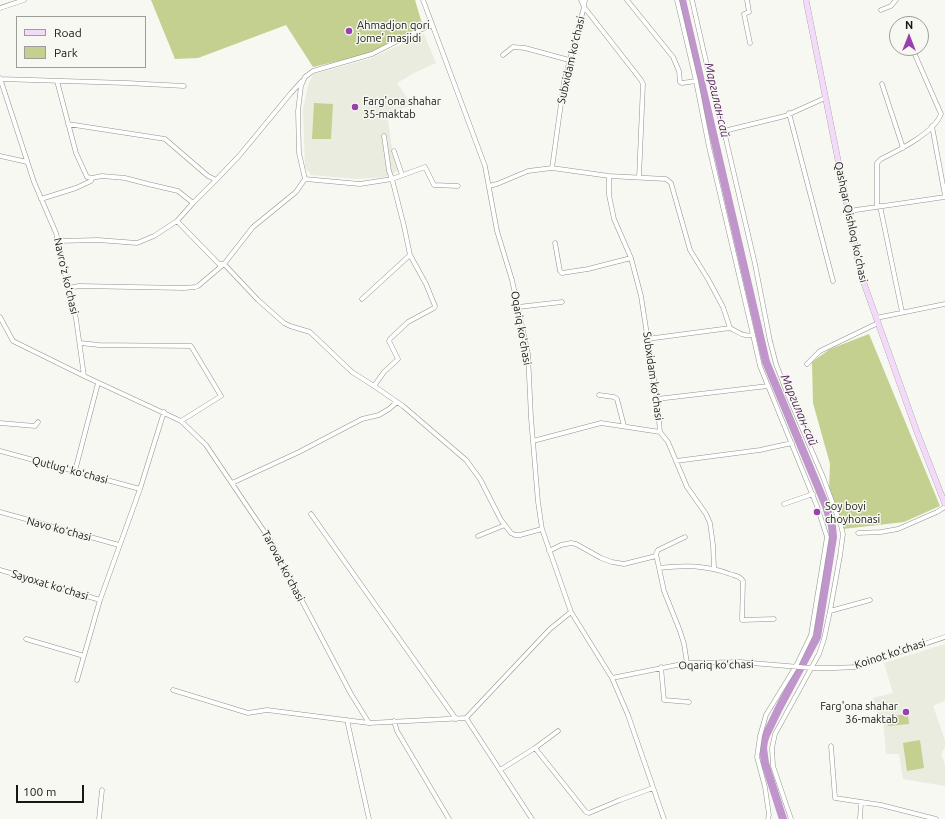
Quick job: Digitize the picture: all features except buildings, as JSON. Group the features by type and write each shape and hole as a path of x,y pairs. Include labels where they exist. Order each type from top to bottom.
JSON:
{"main road":[{"name":"Qashqar Qishloq koʻchasi","path":"806,0 849,211 857,260 864,286 945,506"}],"street":[{"path":"0,8 24,0"},
{"name":"Oqariq ko'chasi","path":"423,0 482,158 489,186 497,231 512,280 528,354 531,418 538,502 542,529 571,612 612,678 628,715 664,819"},
{"name":"Subxidam koʻchasi","path":"552,168 561,101 569,60 584,7 581,0"},
{"path":"585,0 584,7 641,80 639,178"},
{"path":"627,0 673,57 680,72 680,82 696,81"},
{"path":"677,0 696,81 709,147 760,366 812,494 827,537 811,635 796,666 766,715 760,736 757,758 765,787 769,815 768,819"},
{"path":"692,0 713,92 724,131 776,364 786,393 823,477 843,534 830,610 819,654 775,734 772,748 773,766 792,819"},
{"path":"747,0 749,12 744,14 750,43"},
{"path":"881,10 891,6 896,0"},
{"path":"69,288 79,286 195,287 224,264 253,227 296,192 305,179 299,153 298,111 301,86 305,77 313,71 372,54 432,25"},
{"path":"503,55 513,47 525,48 569,60"},
{"path":"902,312 878,206 877,163 881,159 917,139 932,126 941,114 916,56"},
{"path":"0,79 184,86"},
{"name":"Navroʻz koʻchasi","path":"0,79 34,182 58,241 80,343 84,376"},
{"path":"58,241 98,240 137,243 154,236 177,221 238,158 291,93 304,80"},
{"path":"57,81 76,153 87,177 92,178 102,176 125,178 142,182 178,191 193,203"},
{"path":"882,84 903,148"},
{"path":"724,131 785,116 825,98"},
{"path":"789,113 833,281"},
{"path":"68,124 165,139 208,176 216,180"},
{"path":"849,211 945,197 932,126"},
{"path":"374,386 384,372 398,359 390,339 408,322 434,308 435,306 426,284 410,255 404,226 389,171 384,136"},
{"path":"394,151 402,174"},
{"path":"0,156 28,162"},
{"path":"305,179 360,184 392,179 424,167 434,186 458,186"},
{"path":"489,186 528,171 552,168 609,176 666,179 671,183 690,250 723,307 730,328"},
{"name":"Subxidam koʻchasi","path":"609,176 609,195 614,219 631,258 641,296 657,399 660,432 668,442 687,487 706,514 710,523 714,546 714,568"},
{"path":"41,199 91,182 92,178"},
{"path":"177,221 214,259 220,264 224,264 258,300 284,322 310,332 352,372 397,402 470,465 480,479 505,526 511,533 520,535 542,529"},
{"path":"555,243 560,271 562,273 588,269 631,258"},
{"path":"362,299 410,255"},
{"path":"518,307 562,302"},
{"path":"807,364 820,351 877,320 902,312 945,304"},
{"path":"0,317 13,341 98,383 181,421 221,396 192,346 112,346 80,343"},
{"path":"647,338 730,328 742,335 753,335"},
{"path":"75,471 98,383"},
{"path":"657,399 768,386"},
{"path":"599,395 614,397 617,399 624,426"},
{"path":"232,482 299,452 362,419 379,415 397,402"},
{"path":"77,680 100,600 140,489 164,412"},
{"name":"Tarovat koʻchasi","path":"181,421 206,445 270,540 351,694 369,722"},
{"path":"0,423 35,426 38,422"},
{"path":"533,441 601,423 660,432"},
{"path":"676,461 760,450 792,443"},
{"name":"Qutlugʻ koʻchasi","path":"0,451 140,489"},
{"path":"784,504 812,494"},
{"path":"858,533 881,532 898,529 945,506"},
{"name":"Navo koʻchasi","path":"0,512 119,545"},
{"path":"311,514 456,718"},
{"path":"478,536 505,526"},
{"path":"685,537 657,550 656,556 664,590 684,644 687,663"},
{"path":"550,551 561,545 571,543 576,544 601,558 624,564 656,556"},
{"path":"659,568 695,566 714,568 742,579 742,620 774,619"},
{"name":"Sayoxat koʻchasi","path":"0,570 100,600"},
{"path":"830,610 870,600"},
{"path":"173,690 248,713 267,710 369,722 466,718 550,629 571,612"},
{"name":"Koinot ko'chasi","path":"796,666 811,668 856,667 945,637"},
{"path":"26,639 84,656"},
{"name":"Oqariq ko'chasi","path":"612,678 687,663 740,662 796,666"},
{"path":"661,667 664,700 689,702"},
{"path":"466,718 532,819"},
{"path":"347,720 369,819"},
{"path":"394,721 397,731 449,819"},
{"path":"500,770 535,748 558,731"},
{"path":"831,746 834,797 837,799 861,802 936,819"},
{"path":"535,748 586,812 589,813 653,788"},
{"path":"99,819 102,790"},
{"path":"860,819 861,802"}],"shaded area":[{"name":"Farg'ona shahar 35-maktab","path":"424,34 436,63 397,83 412,105 387,113 392,149 398,171 384,177 357,179 311,175 305,167 303,109 309,82 314,74 369,59"},
{"name":"Farg'ona shahar 36-maktab","path":"945,644 945,701 933,706 945,740 945,747 941,754 945,765 945,786 903,779 899,754 886,754 883,719 878,718 873,698 893,693 884,663"}],"green space":[{"path":"151,0 415,0 423,27 393,39 393,42 364,55 313,67 286,25 198,58 175,59"},
{"path":"314,103 333,104 331,139 312,139"},
{"path":"869,334 940,506 904,522 843,529 829,489 830,464 813,403 812,362 830,349"},
{"path":"908,714 909,724 888,726 887,717"},
{"path":"920,740 924,768 907,771 903,743"}],"waterway":[{"name":"Маргилан-сай","path":"682,0 766,362 826,506 832,526 833,537 817,637 779,708 764,741 763,748 765,763 783,819"}],"place":[{"name":"Ahmadjon qori jome' masjidi","path":"349,31"},
{"name":"Farg'ona shahar 35-maktab","path":"355,107"},
{"name":"Soy boyi choyhonasi","path":"817,512"},
{"name":"Farg'ona shahar 36-maktab","path":"906,712"}]}
